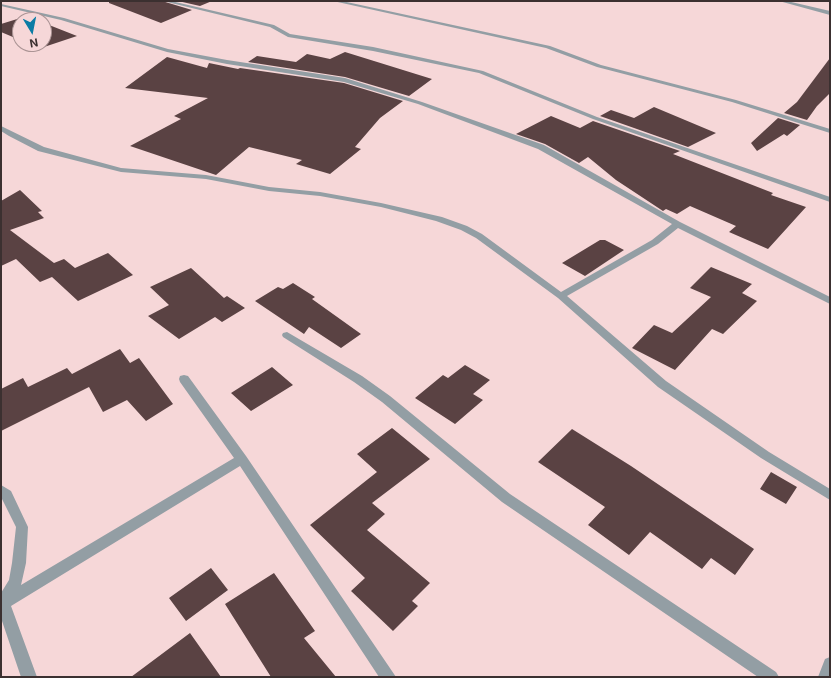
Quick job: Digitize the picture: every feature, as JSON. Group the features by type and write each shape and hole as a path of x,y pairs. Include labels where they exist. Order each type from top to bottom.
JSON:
{"street":[{"path":"165,1 272,26 288,35 373,49 482,72 595,118 728,163 830,200"},
{"path":"336,1 548,47 599,66 734,101 830,131"},
{"path":"781,1 830,13"},
{"path":"1,5 62,19 167,50 227,62 346,80 427,105 541,147 677,224 830,301"},
{"path":"1,128 11,135 41,149 120,170 206,177 270,189 320,194 439,219 464,228 479,236 561,296 662,384 765,455 830,495"},
{"path":"561,296 655,242 677,224"},
{"path":"287,335 358,379 386,399 506,498 771,677"},
{"path":"184,379 242,458 388,677"},
{"path":"2,604 242,458"},
{"path":"1,490 7,495 22,527 19,563 15,582 2,604"},
{"path":"2,604 29,677"},
{"path":"826,677 830,664"}],"building":[{"path":"109,1 162,1 192,10 161,23 109,3"},
{"path":"178,1 212,1 200,6"},
{"path":"12,21 12,37 1,32 1,24"},
{"path":"52,26 77,36 52,44"},
{"path":"345,52 432,79 409,96 345,77 248,62 257,56 296,62 307,54 330,59"},
{"path":"167,57 207,68 209,63 238,69 240,68 344,83 403,101 380,118 355,147 361,149 330,174 296,164 302,160 249,147 216,175 130,146 181,119 174,116 208,98 125,88"},
{"path":"830,58 830,93 817,106 807,120 784,113 797,102"},
{"path":"654,107 716,133 688,147 600,116 611,110 634,118"},
{"path":"551,116 580,128 593,121 680,151 673,154 773,193 771,195 806,207 768,249 729,232 736,226 690,206 677,214 666,209 663,211 616,180 588,157 579,163 545,144 516,134"},
{"path":"778,118 800,125 787,136 784,134 757,151 751,143"},
{"path":"20,190 42,211 38,212 44,218 10,230 54,263 64,259 75,268 108,253 133,275 78,301 52,277 40,282 16,259 1,266 1,201"},
{"path":"600,240 605,240 624,250 585,276 562,263"},
{"path":"711,267 752,284 742,293 757,301 723,334 712,329 675,370 632,348 654,325 672,333 711,297 690,288"},
{"path":"191,268 224,298 227,296 245,308 222,322 215,317 179,339 148,316 169,305 150,287"},
{"path":"293,283 315,297 312,299 361,334 341,348 309,327 304,334 255,301 278,287 283,289"},
{"path":"120,349 130,363 139,358 173,404 146,421 127,400 103,412 89,387 1,431 1,389 23,378 28,387 67,368 72,374"},
{"path":"465,365 490,380 473,394 483,400 455,424 415,398 443,375 448,378"},
{"path":"272,367 293,385 251,411 231,393"},
{"path":"392,428 430,459 372,503 385,514 367,530 430,583 412,601 418,606 393,631 351,591 365,578 310,525 377,472 357,454"},
{"path":"572,429 631,466 754,549 735,575 711,558 702,569 650,532 629,555 588,525 605,507 538,462"},
{"path":"771,472 797,487 786,504 760,489"},
{"path":"211,568 228,590 186,621 169,598"},
{"path":"274,573 315,631 304,638 336,677 271,677 225,604"},
{"path":"190,633 221,677 131,677"}]}
